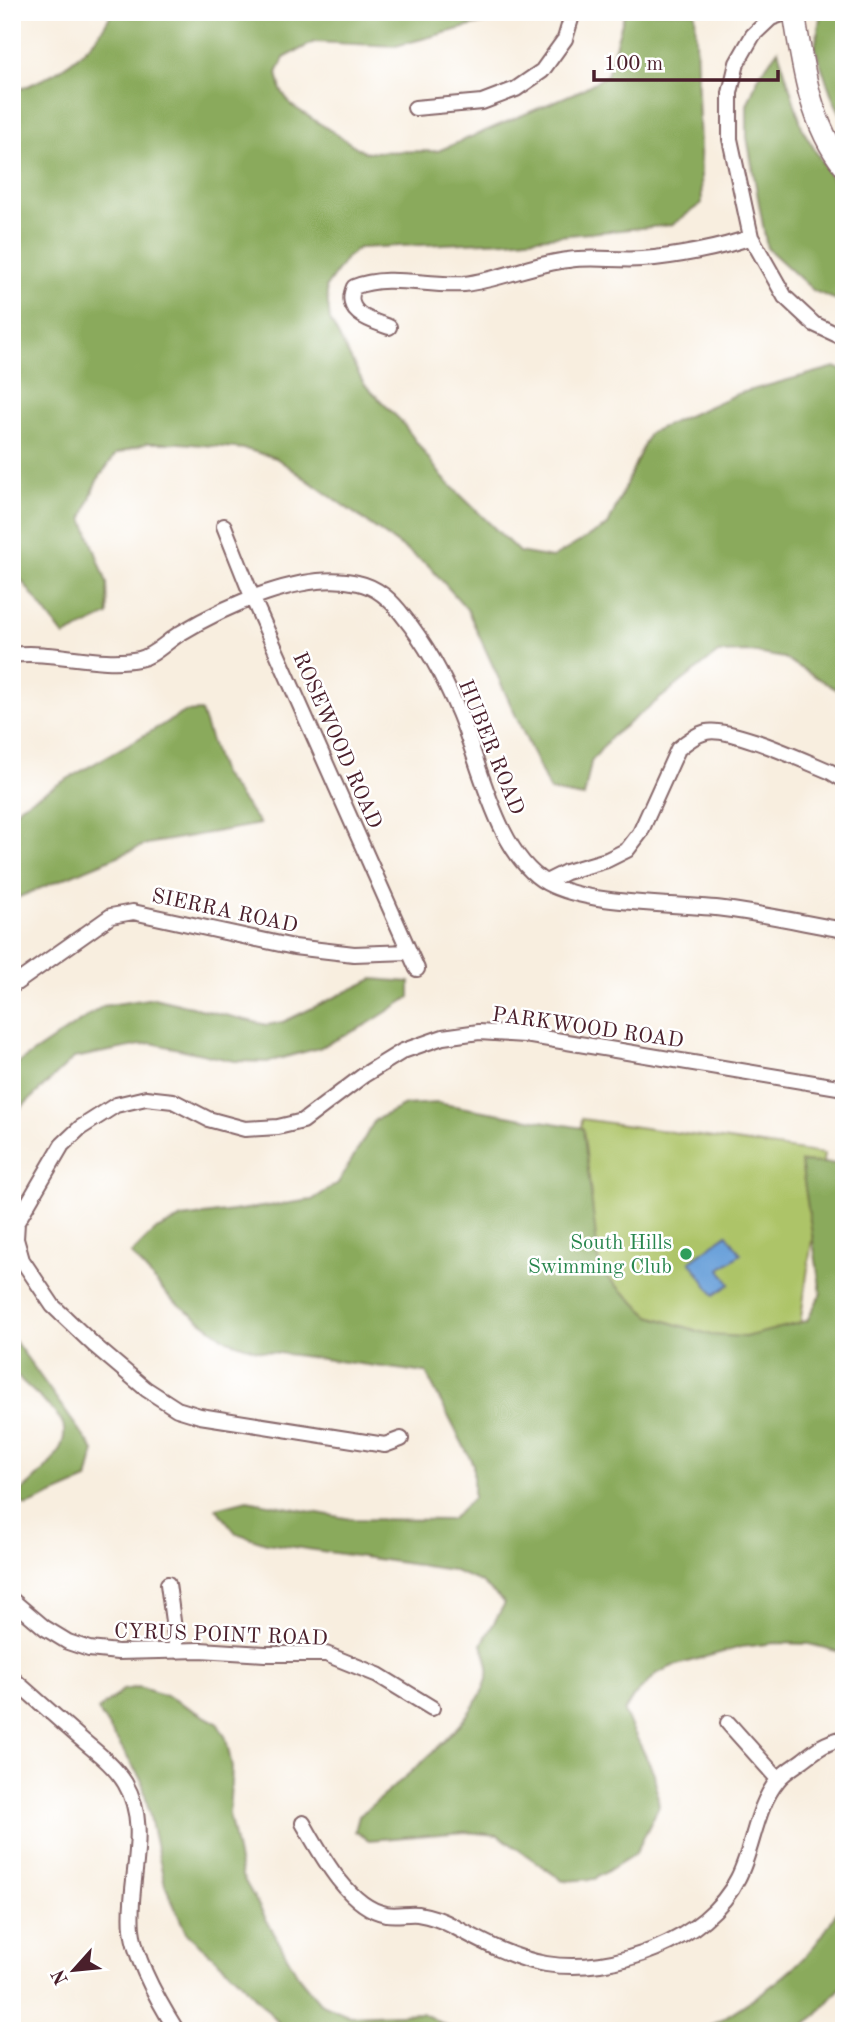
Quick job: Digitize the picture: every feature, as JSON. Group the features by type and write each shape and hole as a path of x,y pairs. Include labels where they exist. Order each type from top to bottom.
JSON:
{"street":[{"path":"415,108 482,102 516,89 542,71 565,39 573,12"},
{"path":"788,12 771,18 753,35 737,63 730,93 730,139 751,237 785,298 814,324 844,338"},
{"path":"794,12 807,86 834,154 844,166"},
{"path":"389,327 366,319 353,307 350,296 354,287 371,280 462,284 489,280 564,260 588,257 641,260 733,244 751,237"},
{"name":"ROSEWOOD ROAD","path":"223,526 417,969"},
{"name":"HUBER ROAD","path":"12,655 123,661 142,658 179,634 285,587 328,580 360,583 388,597 413,628 458,711 499,822 512,849 546,882 563,890 594,897 725,909 844,930"},
{"path":"546,882 566,872 607,860 626,850 640,833 678,749 707,732 731,734 830,771 844,780"},
{"name":"SIERRA ROAD","path":"12,986 111,916 133,912 294,947 354,954 409,952"},
{"name":"PARKWOOD ROAD","path":"401,1439 385,1445 200,1416 177,1409 146,1389 94,1345 53,1306 22,1260 16,1239 17,1222 62,1145 80,1128 116,1105 146,1098 173,1101 208,1119 245,1129 278,1128 303,1121 364,1075 403,1051 443,1037 479,1032 525,1035 844,1088"},
{"path":"168,1584 177,1651"},
{"name":"CYRUS POINT ROAD","path":"12,1600 45,1628 68,1643 89,1649 118,1652 326,1654 377,1675 432,1708"},
{"path":"12,1678 105,1760 124,1783 136,1809 138,1834 130,1900 132,1932 138,1955 177,2031"},
{"path":"728,1723 778,1779"},
{"path":"303,1822 337,1876 362,1905 385,1914 418,1914 443,1921 503,1952 545,1964 596,1965 650,1951 691,1931 713,1914 738,1879 762,1807 778,1779 826,1742 844,1738"}],"green space":[{"path":"112,12 503,12 497,19 396,46 314,42 284,58 277,73 281,90 291,105 364,152 438,151 579,91 607,75 625,12 695,12 702,203 672,225 507,241 359,248 346,258 326,287 330,320 364,384 401,421 443,478 519,552 552,558 608,525 649,433 737,394 835,367 844,371 844,694 784,658 751,652 718,653 611,737 591,762 584,797 550,791 467,609 429,566 276,458 245,449 180,443 147,443 116,454 96,482 83,518 107,583 108,615 64,636 12,568 12,92 43,79 71,62 94,40"},
{"path":"821,12 844,12 844,120 833,99 815,48"},
{"path":"778,50 803,130 844,199 844,303 814,291 767,248 747,137 747,105 759,76"},
{"path":"201,711 222,774 260,824 147,844 12,900 12,816 20,806 185,712"},
{"path":"373,979 410,982 410,997 366,1025 319,1048 267,1062 234,1061 151,1043 74,1058 12,1116 12,1067 103,1006 154,998 267,1025 283,1022"},
{"path":"437,1103 583,1128 600,1271 650,1316 711,1335 745,1337 807,1321 821,1293 801,1162 844,1164 844,1653 809,1644 775,1643 741,1647 673,1666 658,1673 633,1697 624,1712 654,1773 659,1806 636,1853 595,1879 563,1881 498,1835 465,1832 369,1840 355,1831 359,1816 434,1752 469,1713 481,1694 488,1675 482,1644 505,1603 481,1582 452,1570 266,1543 236,1533 216,1508 247,1500 351,1519 451,1520 473,1498 473,1464 426,1373 257,1350 227,1340 171,1299 131,1254 154,1231 182,1218 312,1200 338,1183 375,1120 405,1105"},
{"name":"South Hills Swimming Club","path":"582,1119 824,1154 791,1389 549,1354"},
{"path":"12,1337 94,1451 87,1480 27,1506 12,1500 57,1455 64,1433 59,1418 12,1372"},
{"path":"139,1687 169,1697 217,1723 226,1738 232,1767 229,1814 242,1876 298,1976 320,2003 350,2016 422,2013 457,2031 286,2031 238,1978 186,1933 165,1885 142,1781 98,1710 123,1690"},
{"path":"844,1895 844,1984 817,2015 796,2031 703,2031 786,1975 819,1940"}],"water":[{"path":"727,1234 741,1254 720,1269 730,1284 714,1295 690,1261"}],"place":[{"name":"South Hills Swimming Club","path":"686,1254"}]}
